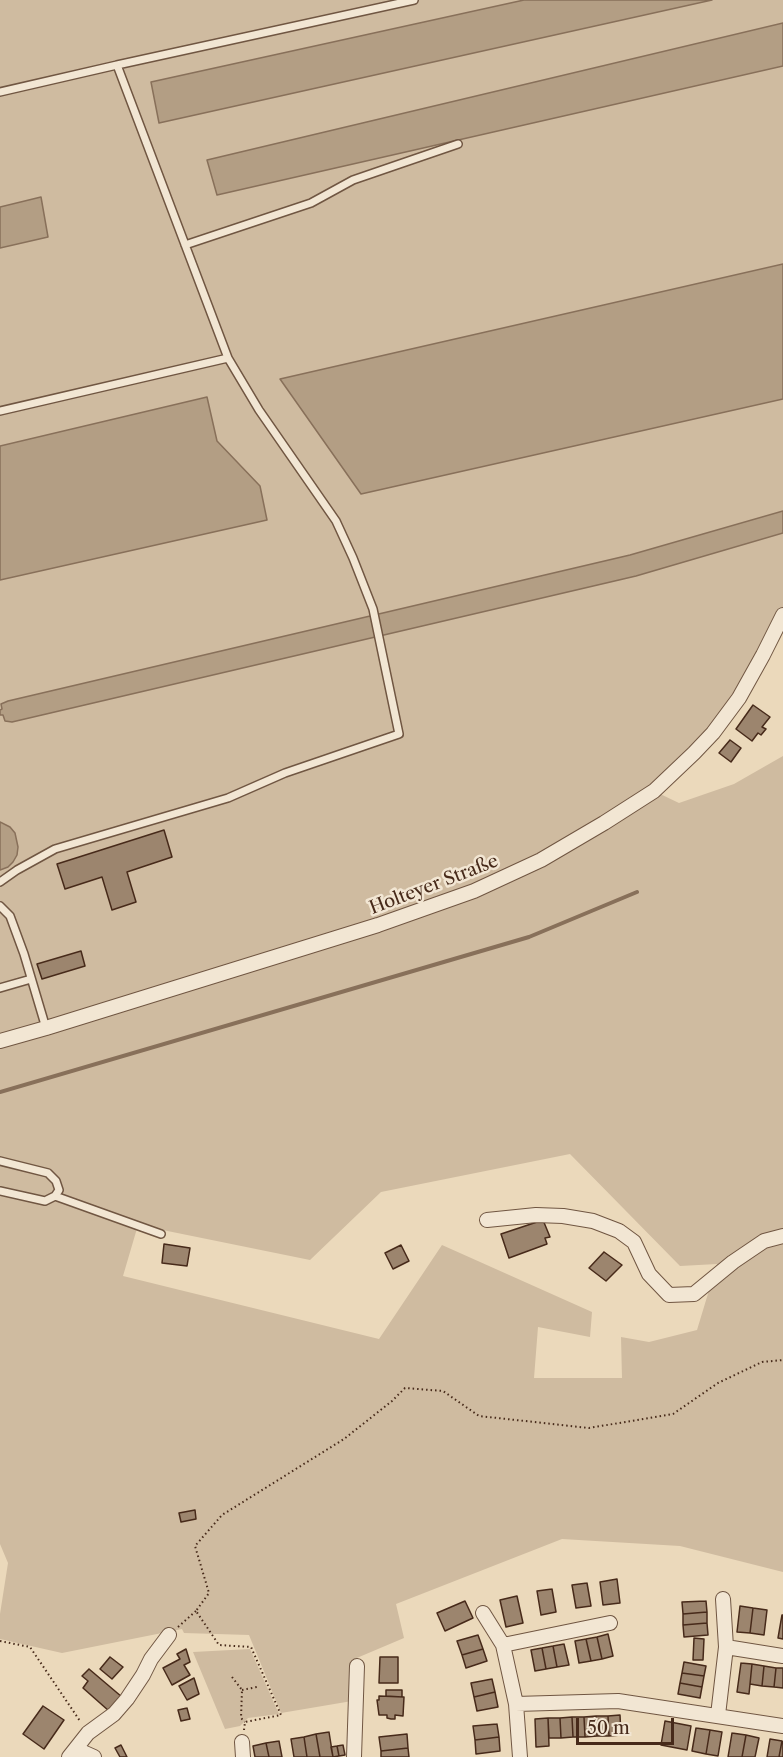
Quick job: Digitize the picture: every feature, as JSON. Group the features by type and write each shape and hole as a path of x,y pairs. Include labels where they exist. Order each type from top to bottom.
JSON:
{"street":[{"name":"Holteyer Straße","path":"0,1041 378,925 474,891 541,860 654,791 694,753 713,733 739,698 764,655 783,615"},
{"path":"487,1220 536,1215 562,1216 593,1221 619,1231 634,1242 649,1274 669,1295 694,1294 733,1262 764,1241 783,1236"},
{"path":"717,1715 726,1647 723,1599"},
{"path":"483,1613 503,1645 516,1704 520,1757"},
{"path":"503,1645 610,1623"},
{"path":"94,1757 73,1753 88,1733 114,1714 128,1699 151,1659 169,1635"},
{"path":"726,1647 783,1656"},
{"path":"354,1757 357,1666"},
{"path":"516,1704 618,1701 783,1726"},
{"path":"242,1742 243,1757"}],"lane":[{"path":"0,92 414,0"},
{"path":"0,882 55,849 228,798 285,773 399,734 373,609 353,558 336,521 259,410 228,358 117,65"},
{"path":"185,245 311,203 353,180 458,144"},
{"path":"0,411 228,358"},
{"path":"0,906 10,916 46,1028"},
{"path":"0,988 31,979"},
{"path":"0,1161 48,1173 56,1181 59,1190 55,1196 45,1201 2,1191"},
{"path":"55,1196 161,1234"}],"path":[{"path":"169,1635 196,1611 209,1593 195,1546 222,1515 344,1438 392,1401 405,1388 443,1390 479,1416 589,1428 673,1414 718,1383 762,1362 783,1359"},
{"path":"196,1611 219,1645 251,1647 281,1715 245,1722"},
{"path":"0,1641 30,1647 88,1733"},
{"path":"232,1677 242,1690 241,1718 245,1722"},
{"path":"242,1690 257,1687"},
{"path":"242,1742 245,1722"}],"shaded area":[{"path":"0,0 783,0 783,610 738,697 652,789 532,860 431,903 0,1036"},
{"path":"524,0 712,0 159,123 151,82"},
{"path":"783,23 783,66 217,195 207,160"},
{"path":"41,197 48,237 0,248 0,207"},
{"path":"783,264 783,399 361,494 280,379"},
{"path":"207,397 217,441 260,486 267,520 0,580 0,446"},
{"path":"783,511 783,533 636,576 12,722 5,721 3,715 0,715 1,704 8,701 630,555"},
{"path":"783,756 783,1572 680,1546 562,1539 396,1604 404,1638 352,1660 352,1701 281,1713 249,1635 184,1633 182,1629 62,1653 0,1639 0,1614 8,1563 0,1544 0,1045 475,895 656,792 679,803 734,784","holes":["570,1154 680,1266 717,1264 697,1330 649,1342 621,1337 622,1378 534,1378 538,1327 590,1337 592,1312 442,1245 379,1339 123,1276 138,1225 310,1260 381,1192"]},
{"path":"0,822 10,827 15,833 18,847 13,862 0,870"},
{"path":"250,1649 279,1714 248,1718 240,1726 225,1729 193,1652"}],"building":[{"path":"753,705 770,717 762,727 766,729 761,735 758,733 752,741 736,729"},
{"path":"730,740 741,748 731,762 719,753"},
{"path":"164,830 172,857 127,872 136,902 112,910 102,877 65,889 57,864"},
{"path":"81,951 85,966 42,979 37,964"},
{"path":"543,1220 550,1237 545,1238 547,1244 509,1258 501,1234"},
{"path":"164,1244 190,1248 187,1266 162,1263"},
{"path":"401,1245 409,1261 393,1269 385,1253"},
{"path":"604,1252 622,1265 606,1281 589,1268"},
{"path":"195,1510 196,1519 181,1522 179,1513"},
{"path":"617,1579 620,1603 603,1605 600,1582"},
{"path":"587,1583 591,1606 576,1608 572,1585"},
{"path":"552,1589 556,1612 541,1615 537,1591"},
{"path":"517,1596 523,1623 506,1627 500,1600"},
{"path":"465,1601 473,1618 445,1631 437,1613"},
{"path":"706,1601 707,1612 683,1614 682,1602"},
{"path":"740,1606 753,1608 750,1633 737,1632"},
{"path":"753,1608 767,1610 764,1635 750,1633"},
{"path":"707,1612 707,1623 683,1625 683,1614"},
{"path":"783,1615 783,1639 778,1638"},
{"path":"707,1623 708,1635 684,1637 683,1625"},
{"path":"608,1634 613,1656 602,1659 597,1637"},
{"path":"478,1635 483,1649 462,1655 457,1641"},
{"path":"597,1637 602,1659 591,1661 586,1639"},
{"path":"694,1638 704,1639 703,1660 693,1660"},
{"path":"586,1639 591,1661 579,1663 575,1641"},
{"path":"564,1644 569,1665 557,1667 553,1646"},
{"path":"553,1646 557,1667 546,1669 542,1648"},
{"path":"542,1648 546,1669 535,1671 531,1650"},
{"path":"186,1649 190,1662 184,1665 190,1675 172,1685 163,1668 180,1659 177,1654"},
{"path":"483,1649 487,1661 466,1668 462,1655"},
{"path":"110,1657 123,1667 112,1679 100,1669"},
{"path":"380,1657 398,1657 398,1683 379,1683"},
{"path":"684,1662 706,1666 704,1676 682,1673"},
{"path":"741,1663 752,1664 749,1694 737,1692"},
{"path":"752,1664 764,1666 762,1686 750,1684"},
{"path":"764,1666 776,1668 774,1687 762,1686"},
{"path":"776,1668 783,1668 783,1688 774,1687"},
{"path":"89,1669 122,1697 109,1711 83,1688 88,1681 82,1676"},
{"path":"682,1673 704,1676 702,1687 680,1683"},
{"path":"194,1678 199,1694 187,1700 179,1686"},
{"path":"492,1679 495,1692 474,1697 471,1683"},
{"path":"680,1683 702,1687 700,1698 678,1694"},
{"path":"386,1690 402,1690 402,1697 386,1696"},
{"path":"495,1692 498,1707 477,1711 474,1697"},
{"path":"379,1696 404,1697 403,1716 395,1715 395,1719 391,1719 387,1718 387,1715 379,1715 377,1700"},
{"path":"43,1706 64,1720 44,1749 23,1734"},
{"path":"187,1708 190,1719 181,1721 178,1710"},
{"path":"620,1715 621,1735 609,1736 608,1716"},
{"path":"596,1716 608,1716 609,1736 597,1736"},
{"path":"596,1716 597,1736 585,1737 584,1717"},
{"path":"572,1717 584,1717 585,1737 573,1737"},
{"path":"572,1717 573,1737 561,1738 560,1718"},
{"path":"548,1718 549,1746 536,1747 535,1719"},
{"path":"548,1718 560,1718 561,1738 549,1738"},
{"path":"665,1721 691,1726 687,1750 661,1745"},
{"path":"497,1724 499,1737 475,1740 473,1726"},
{"path":"696,1728 710,1730 706,1754 692,1751"},
{"path":"710,1730 722,1732 718,1756 706,1754"},
{"path":"329,1732 333,1757 320,1757 316,1734"},
{"path":"732,1733 746,1735 742,1757 728,1757"},
{"path":"316,1734 320,1757 307,1757 304,1737"},
{"path":"407,1734 408,1748 381,1751 379,1737"},
{"path":"746,1735 759,1738 755,1757 742,1757"},
{"path":"304,1737 307,1757 294,1757 291,1739"},
{"path":"499,1737 500,1751 476,1754 475,1740"},
{"path":"770,1739 782,1741 779,1757 767,1757"},
{"path":"279,1741 282,1757 269,1757 266,1743"},
{"path":"782,1741 783,1757 779,1757"},
{"path":"266,1743 269,1757 255,1757 253,1746"},
{"path":"121,1745 127,1757 120,1757 115,1748"},
{"path":"343,1745 345,1755 339,1756 337,1746"},
{"path":"337,1746 339,1756 333,1757 331,1747"},
{"path":"408,1748 409,1757 381,1757 381,1751"}],"waterway":[{"path":"0,1092 529,937 637,892"}]}
